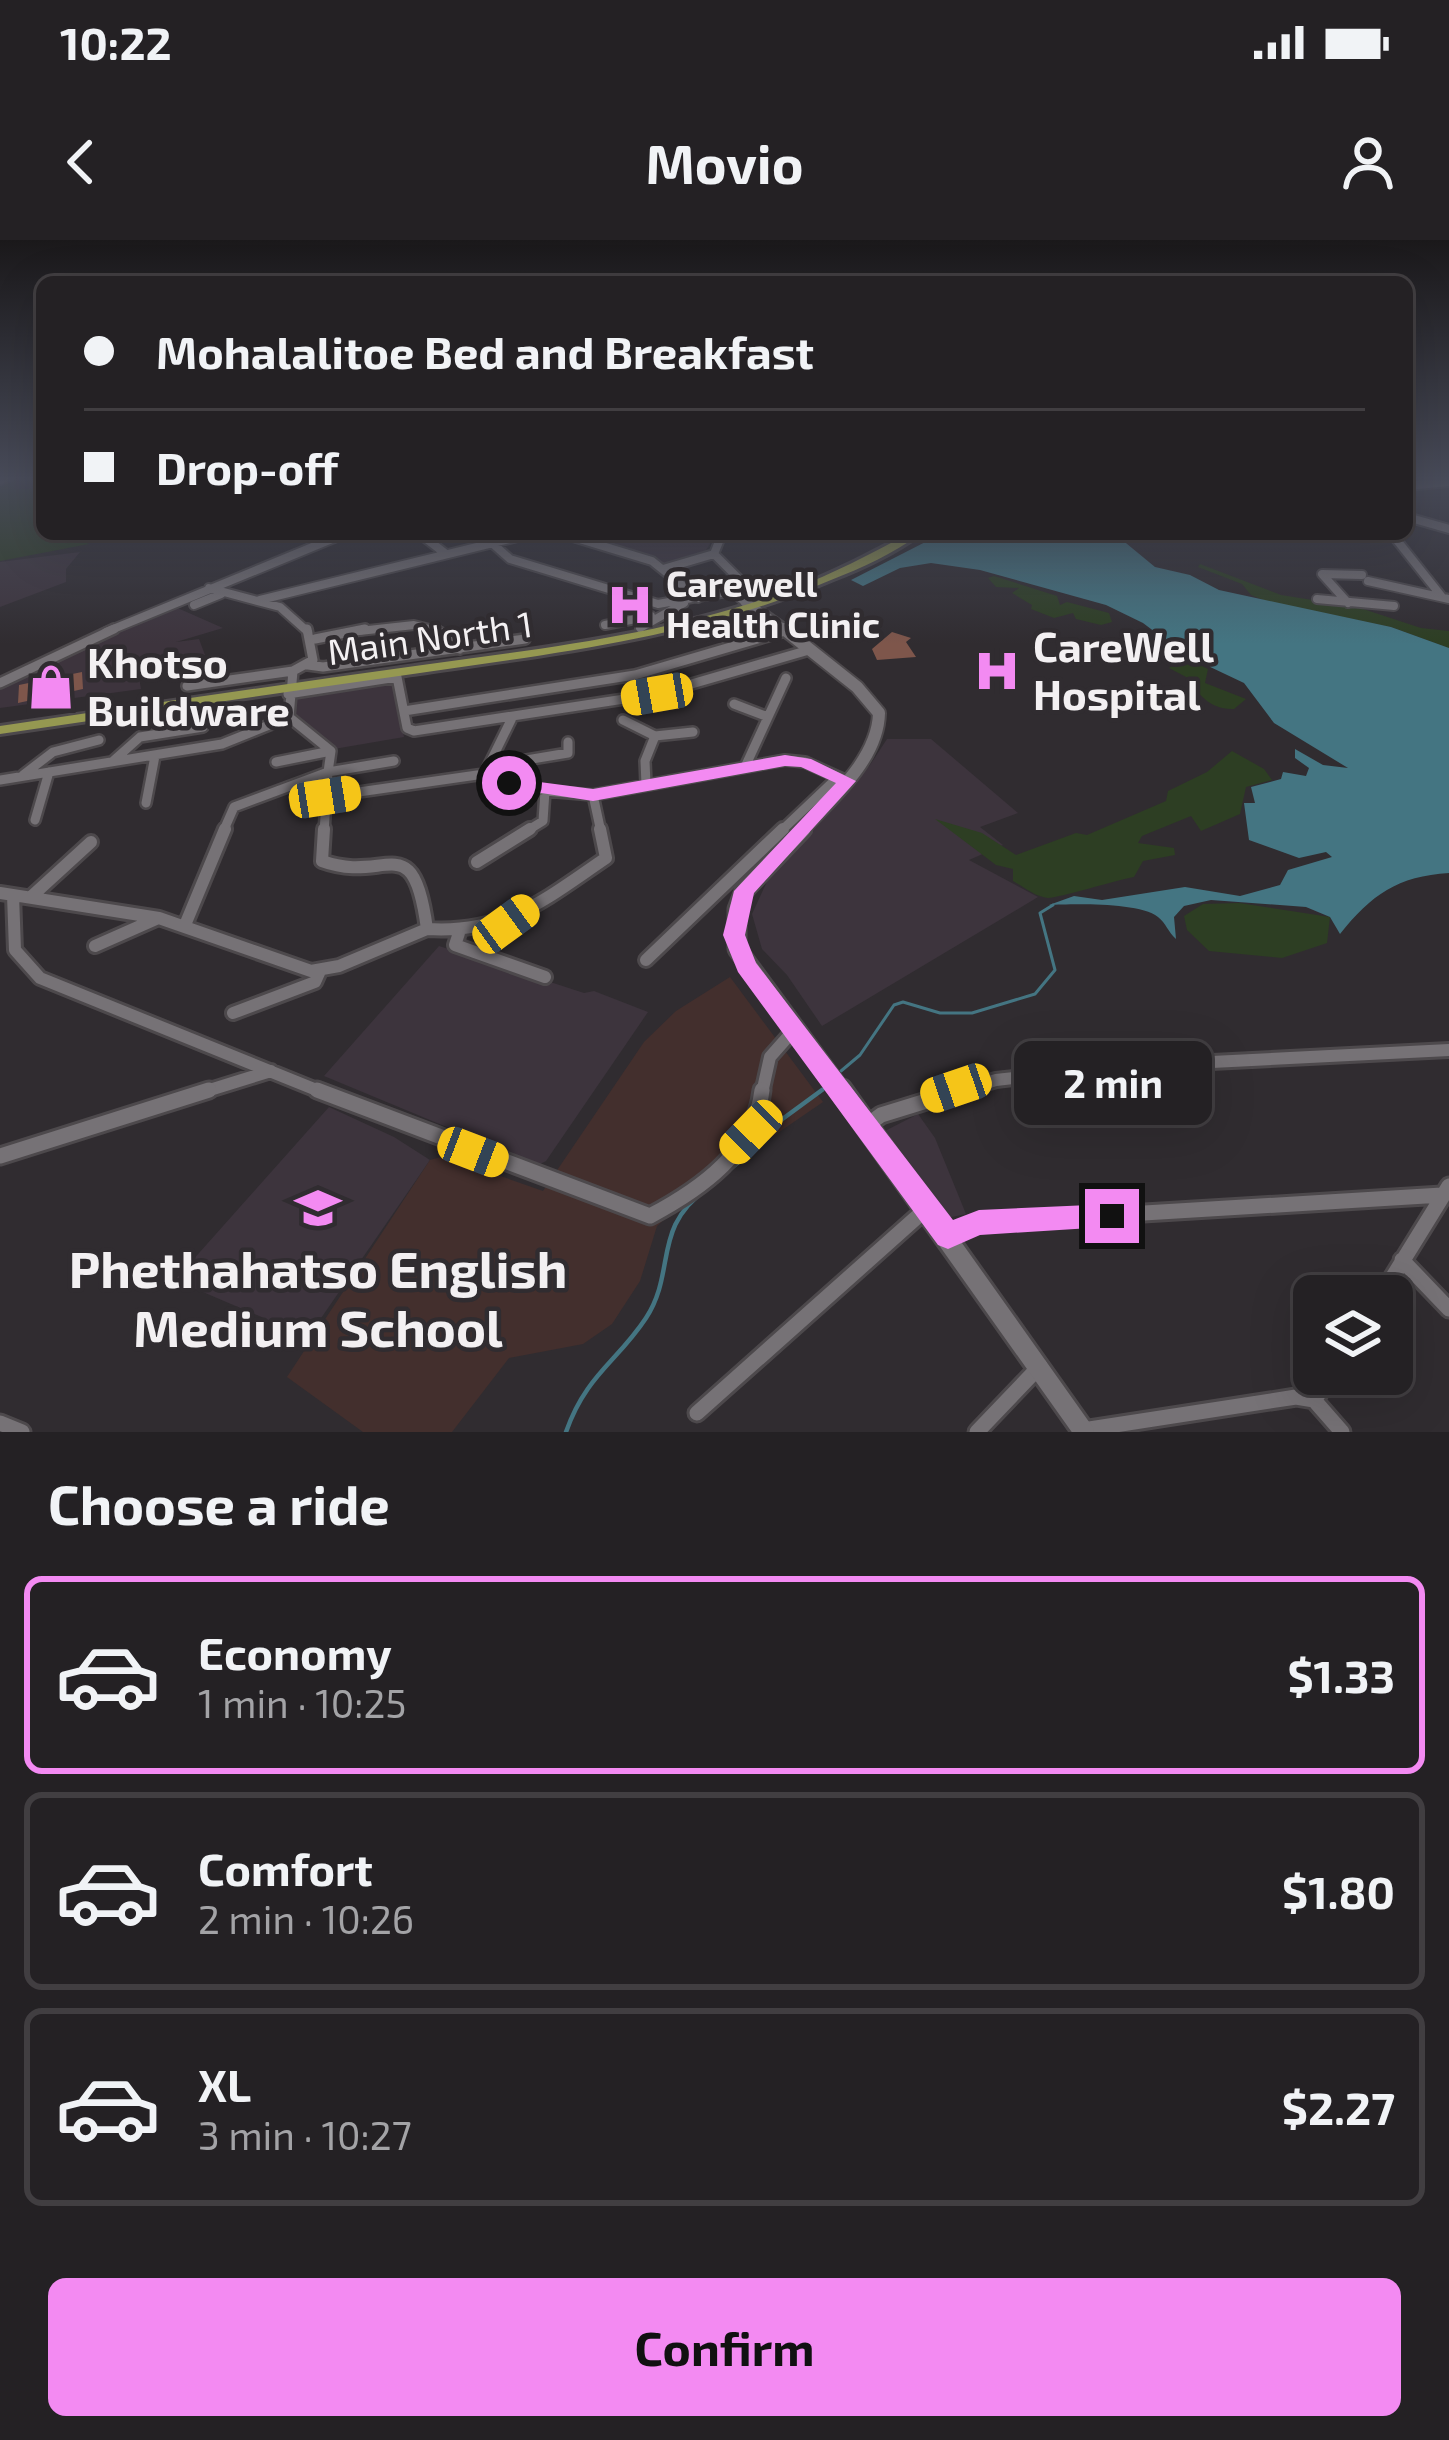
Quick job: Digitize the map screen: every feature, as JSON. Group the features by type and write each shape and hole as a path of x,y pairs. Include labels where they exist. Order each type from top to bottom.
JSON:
{"main road":[{"name":"Main North 1","path":"290,684 621,639 858,564 903,540"},
{"name":"Main North 1","path":"0,727 543,647 640,628 743,600"},
{"path":"743,600 856,687 880,714 878,738 765,866 737,909 737,949 1084,1431"}],"street":[{"path":"0,683 209,588 329,540"},
{"path":"428,540 446,554"},
{"path":"256,601 498,540"},
{"path":"583,540 652,561 698,598"},
{"path":"714,554 720,540"},
{"path":"1396,540 1446,598"},
{"path":"492,543 510,559 658,604 698,598 743,600 746,585 714,554"},
{"path":"663,569 714,554"},
{"path":"1348,603 1322,574 1365,578 1446,598"},
{"path":"1426,580 1449,581"},
{"path":"209,588 301,618 315,639 308,664 290,684 289,717"},
{"path":"194,604 224,592"},
{"path":"640,628 698,598"},
{"path":"1317,599 1394,606"},
{"path":"605,625 647,618 658,604"},
{"path":"315,639 412,624 449,634 460,649"},
{"path":"404,710 635,675 785,631"},
{"path":"308,664 323,667 525,639"},
{"path":"187,686 397,677 407,728 414,731 664,693 809,650"},
{"path":"745,766 786,678"},
{"path":"734,704 768,717"},
{"path":"487,770 493,749 510,731 513,716"},
{"path":"289,717 331,751"},
{"path":"0,780 222,744 289,717"},
{"path":"623,720 656,736 693,732"},
{"path":"111,763 140,736 203,727"},
{"path":"646,784 646,754 656,736"},
{"path":"20,777 53,752 99,740"},
{"path":"325,797 568,753 568,742"},
{"path":"276,762 331,751"},
{"path":"331,751 322,861 332,867 386,861 412,871 424,886 427,929"},
{"path":"146,803 155,756"},
{"path":"185,926 235,808 328,772 394,761"},
{"path":"487,770 545,791 593,795 745,766 805,762 843,779 646,960"},
{"path":"35,820 49,772"},
{"path":"478,862 543,821 545,791"},
{"path":"593,795 606,857 506,924 459,933 427,929 320,971 159,918 6,894 13,950 26,971 56,987 274,1070 353,1107 650,1216 668,1208 751,1132 768,1051 793,1031"},
{"path":"32,896 91,842"},
{"path":"95,946 159,918"},
{"path":"459,933 455,945 545,976"},
{"path":"233,1013 315,982 320,971"},
{"path":"866,1126 881,1114 996,1080 1112,1067 1449,1050"},
{"path":"0,1156 274,1070"},
{"path":"948,1236 979,1222 1445,1190"},
{"path":"1393,1275 1445,1190"},
{"path":"697,1413 926,1209"},
{"path":"1402,1260 1449,1310"},
{"path":"977,1432 1040,1366"},
{"path":"1314,1400 1318,1395"},
{"path":"1084,1431 1297,1397 1314,1400 1342,1432"},
{"path":"0,1423 22,1432"}],"shaded area":[{"path":"589,540 712,540 703,555 666,565"},
{"path":"80,552 66,569 66,582 0,607 0,562"},
{"path":"173,606 223,628 176,642 199,639 205,655 138,672 141,689 0,708 0,687"},
{"path":"394,678 404,737 334,749 297,720 291,694"},
{"path":"887,739 931,739 1018,813 980,827 1003,845 969,860 1038,897 822,1026 787,975 762,949 752,914 769,877 870,765"},
{"path":"439,946 584,993 594,991 648,1012 546,1161 538,1165 324,1076"},
{"path":"730,977 823,1102 709,1180 657,1226 640,1281 612,1324 583,1344 509,1358 452,1432 363,1432 287,1377 430,1160 444,1156 543,1191 644,1042 676,1011"},
{"name":"Phethahatso English Medium School","path":"329,1107 394,1137 430,1160 308,1337 175,1280"},
{"path":"918,1114 935,1138 966,1214 947,1218 885,1131"}],"green space":[{"path":"0,533 36,533 36,540 89,544 0,561"},
{"path":"1198,567 1281,595 1357,607 1421,628 1449,631 1449,648 1391,627 1266,601 1251,595 1242,584"},
{"path":"988,578 1057,596 1060,605 1067,602 1109,613 1112,622 1101,625 1076,619 1073,613 1054,618 1031,609 1032,605 1012,593 1019,588 996,587"},
{"path":"1161,648 1165,656 1172,652 1208,669 1205,683 1246,699 1234,709 1212,704 1188,678 1169,668 1174,664 1170,659 1144,659 1138,652"},
{"path":"1232,751 1264,769 1272,780 1246,787 1240,814 1201,831 1191,816 1142,836 1138,843 1174,848 1175,855 1143,861 1134,877 1063,895 1039,896 1013,881 1013,869 996,865 935,819 982,833 1016,855 1076,833 1087,835 1166,801 1168,791 1207,772"},
{"path":"1239,903 1330,917 1327,943 1282,958 1209,951 1187,930 1184,916 1203,904"}],"water":[{"path":"929,540 1122,540 1155,567 1190,575 1219,590 1391,627 1449,648 1449,873 1415,878 1387,890 1340,934 1330,917 1306,907 1211,900 1184,906 1174,917 1176,939 1149,912 1105,905 1049,905 1074,896 1102,900 1185,887 1240,896 1280,885 1288,870 1332,857 1326,852 1299,858 1249,840 1244,803 1255,803 1251,787 1281,779 1283,772 1306,776 1309,768 1295,758 1295,749 1323,765 1348,768 1274,723 1244,683 1187,656 1143,623 1106,605 980,570 931,563 900,568 863,586 851,580"}],"building":[{"path":"892,632 911,638 906,642 916,657 877,660 872,649"},
{"name":"Khotso Buildware","path":"82,672 83,689 18,703 19,685"}],"waterway":[{"path":"841,1071 860,1055 894,1005 903,1002 940,1013 972,1013 1035,994 1055,970 1040,913 1053,905"},
{"path":"818,1093 824,1089"},
{"path":"724,1174 753,1150 762,1134 822,1090"},
{"path":"566,1432 592,1382 646,1318 679,1218 708,1188"}],"place":[{"name":"Carewell Health Clinic","path":"630,605"},
{"name":"CareWell Hospital","path":"997,671"},
{"name":"Khotso Buildware","path":"51,687"},
{"name":"Phethahatso English Medium School","path":"318,1208"}],"route":[{"path":"509,783 593,795 785,760 805,762 847,781 744,891 734,935 746,967 948,1236 979,1222 1112,1216"}]}
